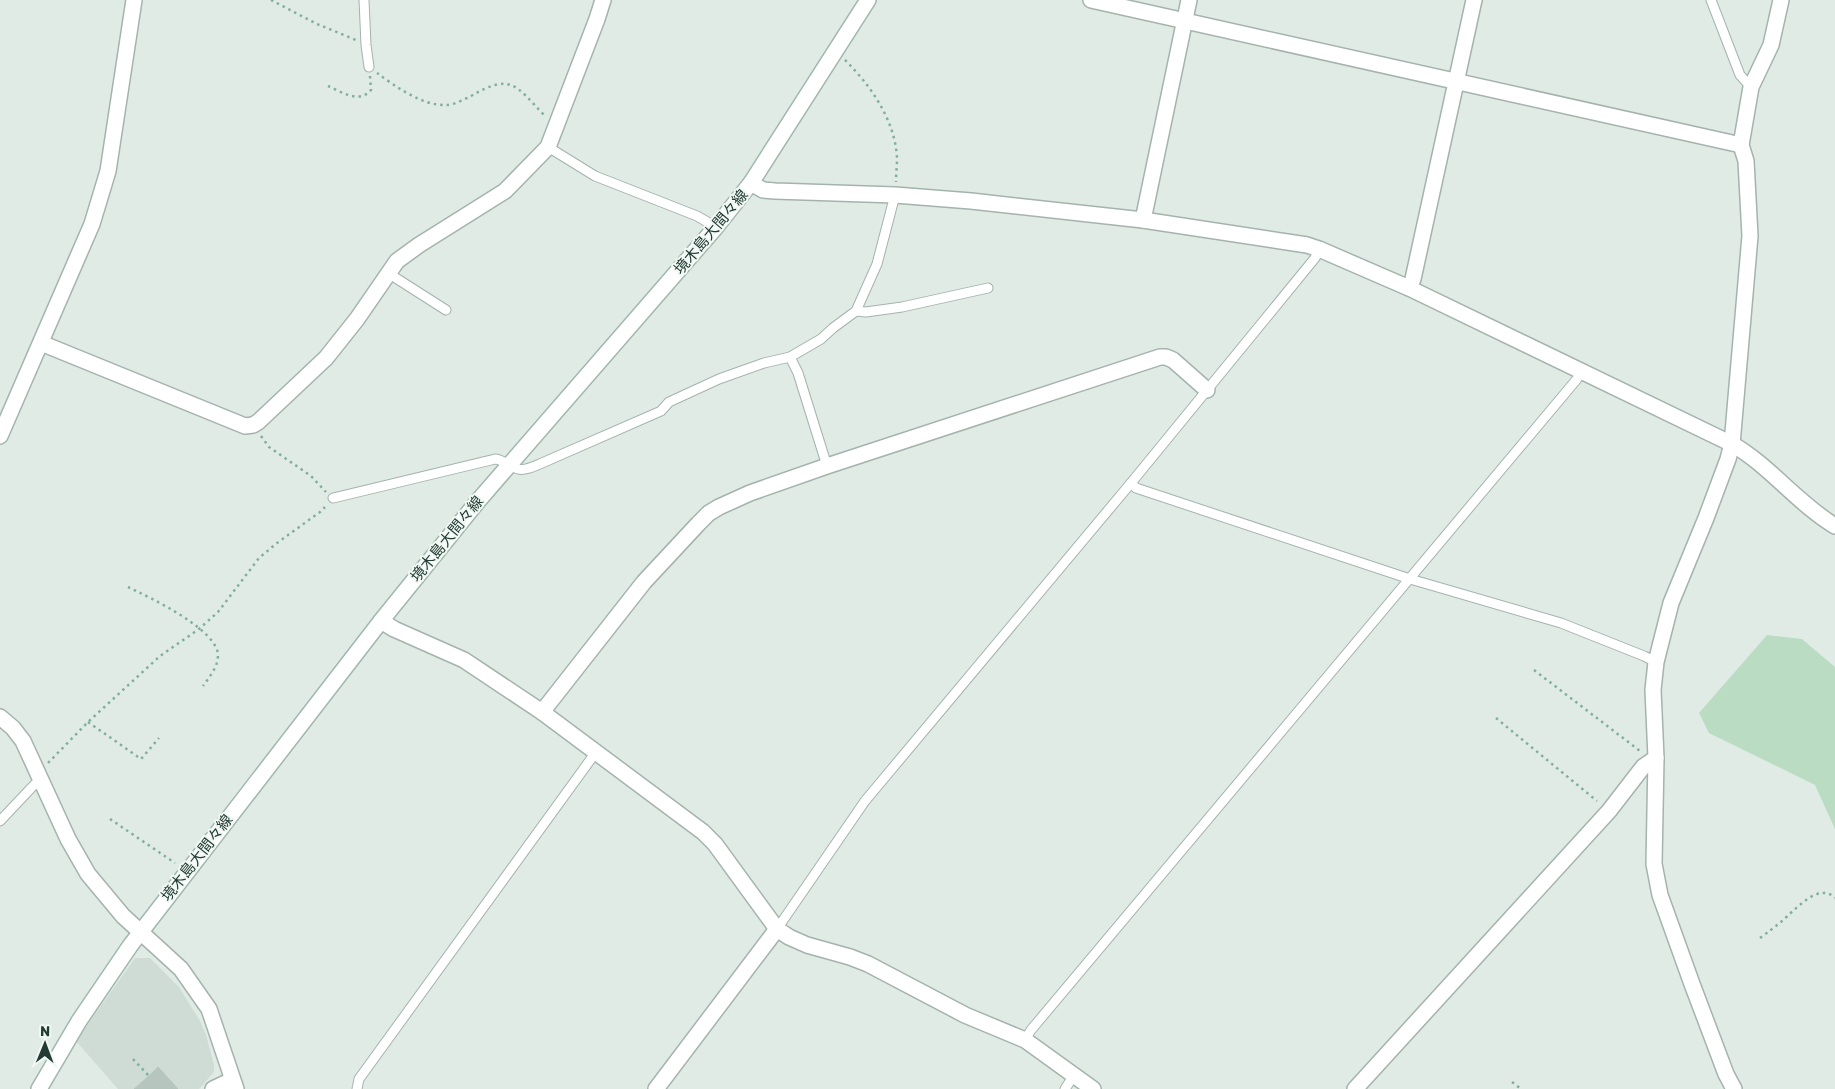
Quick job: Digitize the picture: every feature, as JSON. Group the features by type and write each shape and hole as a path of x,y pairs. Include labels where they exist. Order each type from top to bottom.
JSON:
{"street":[{"path":"0,436 92,224 102,196 108,171 134,0"},
{"path":"41,343 244,426 253,426 326,358 397,261 408,252 505,191 548,147 603,0"},
{"name":"境木島大間々線","path":"39,1089 79,1021 140,932 381,621 478,501 716,228 751,183 868,0"},
{"path":"1091,0 1742,145"},
{"path":"1144,220 1189,0"},
{"path":"1409,288 1415,269 1474,0"},
{"path":"1734,1089 1719,1056 1660,895 1654,864 1656,758 1653,690 1656,662 1671,603 1706,518 1728,460 1732,444 1750,236 1746,161 1742,145 1751,87 1771,45 1781,0"},
{"path":"751,183 763,190 775,192 895,195 1144,220 1278,240 1319,249 1409,288 1732,444 1762,464 1817,513 1835,526"},
{"path":"542,712 644,582 709,513 750,493 1160,357 1173,360 1207,390"},
{"path":"381,621 464,660 542,712 702,832 715,844 777,928 789,936 807,945 868,964 965,1016 1025,1040 1093,1089"},
{"path":"0,716 23,741 68,839 88,874 103,894 140,932 181,969 209,1009 234,1084 213,1089"},
{"path":"1355,1089 1609,811 1643,767 1656,758"},
{"path":"656,1089 777,928"}],"lane":[{"path":"364,0 369,68"},
{"path":"1711,0 1740,75 1751,87"},
{"path":"548,147 595,176 697,216 716,228"},
{"path":"332,498 495,459 519,469 542,463 661,411 669,402 719,379 764,363 790,357 822,340 833,328 856,311 878,264 895,195"},
{"path":"777,928 865,801 1131,483 1315,258 1319,249"},
{"path":"388,273 446,310"},
{"path":"856,311 866,312 902,307 988,288"},
{"path":"790,357 798,373 827,466"},
{"path":"1025,1040 1031,1030 1577,378 1581,370"},
{"path":"1131,483 1136,488 1410,579 1561,622 1656,662"},
{"path":"358,1089 359,1079 596,752"},
{"path":"0,821 34,785 39,776"},
{"path":"1065,1089 1074,1075"}],"path":[{"path":"271,0 317,24 366,45"},
{"path":"836,50 874,93 892,133 897,158 895,195"},
{"path":"369,68 401,90 428,101 448,106 487,87 506,82 514,86 552,124 557,126"},
{"path":"328,86 351,96 361,98 371,90 369,68"},
{"path":"39,776 88,722 160,656 199,629 228,600 259,558 284,537 320,512 332,498 311,476 269,446 253,426"},
{"path":"128,587 166,605 199,629 213,642 218,654 215,668 203,686"},
{"path":"1534,670 1648,757 1643,767"},
{"path":"1496,718 1609,811"},
{"path":"88,722 142,759 159,738"},
{"path":"110,819 187,871"},
{"path":"1760,938 1811,896 1826,893 1835,898"},
{"path":"133,1059 149,1076"},
{"path":"1512,1082 1521,1089"}],"shaded area":[{"path":"135,958 150,958 179,987 200,1021 206,1035 214,1072 199,1089 118,1089 76,1041"}],"green space":[{"path":"1767,635 1802,639 1835,667 1835,829 1815,785 1709,733 1699,713"}],"building":[{"path":"158,1067 178,1089 134,1089 149,1076"}]}
